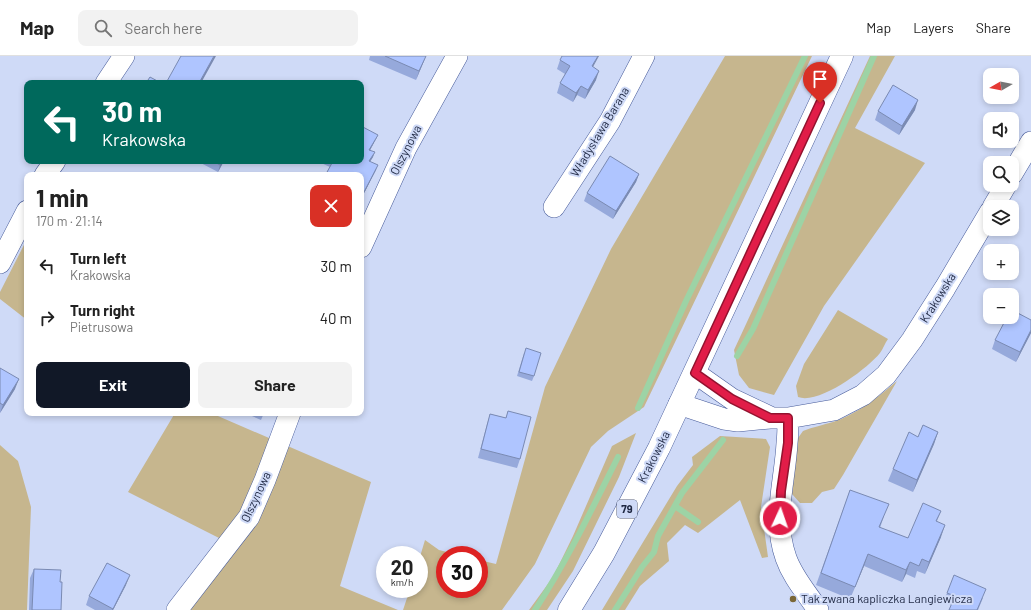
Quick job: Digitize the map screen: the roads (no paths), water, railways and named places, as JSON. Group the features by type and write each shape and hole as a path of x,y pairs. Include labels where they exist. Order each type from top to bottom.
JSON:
{"main road":[{"name":"79","path":"679,404 695,373 842,56"},
{"name":"Krakowska","path":"569,610 604,553 659,448 679,404"}],"street":[{"path":"108,80 124,56"},
{"name":"Olszynowa","path":"364,240 406,148 457,56"},
{"name":"Władysława Barana","path":"554,206 610,120 644,56"},
{"path":"1019,162 1031,142"},
{"path":"0,263 24,217"},
{"name":"Krakowska","path":"679,404 738,421 779,418 834,410 863,395 886,375 912,340 983,224"},
{"path":"695,373 732,399 779,418 788,443 781,491 779,532 786,558 796,579 818,610"},
{"name":"Olszynowa","path":"177,610 249,518 289,416"}],"waterway":[{"path":"638,408 686,301 805,56"},
{"path":"737,356 753,329 874,56"},
{"path":"615,610 642,567 654,552 658,536 682,493 723,440"},
{"path":"535,610 568,554 618,457"},
{"path":"675,506 698,522"}],"place":[{"name":"Tak zwana kapliczka Langiewicza","path":"793,599"}]}
